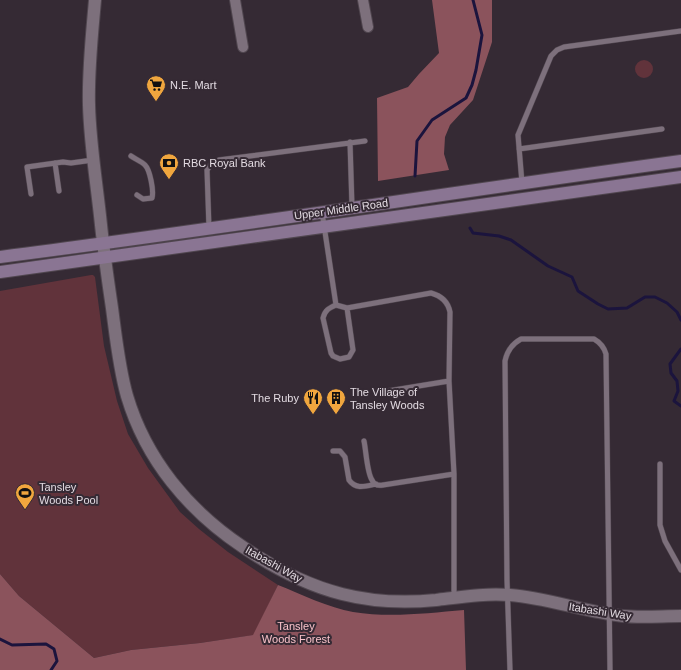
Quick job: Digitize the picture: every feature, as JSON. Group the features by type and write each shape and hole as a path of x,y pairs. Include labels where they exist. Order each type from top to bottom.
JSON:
{"main road":[{"name":"Upper Middle Road","path":"0,257 103,244 681,161"},
{"name":"Upper Middle Road","path":"0,272 681,177"}],"street":[{"name":"Itabashi Way","path":"95,0 89,78 90,124 103,244 117,350 124,384 141,432 162,471 194,508 211,523 257,557 298,580 342,594 386,601 419,601 484,594 525,596 608,614 637,617 681,616"},
{"path":"235,0 243,47"},
{"path":"363,0 368,27"}],"lane":[{"path":"522,183 518,135 551,56 556,50 564,47 681,32"},
{"path":"519,149 662,129"},
{"path":"210,228 207,170 211,164 219,160 365,141"},
{"path":"350,142 352,208"},
{"path":"131,156 146,165 149,171 153,193 152,198 143,199 137,195"},
{"path":"31,194 28,167 94,160"},
{"path":"55,163 59,191"},
{"path":"322,212 336,305"},
{"path":"347,308 353,350 351,355 340,359 333,356 331,353 324,318 324,313 326,310 336,305 347,308 431,293 437,294 448,304 450,312 449,381 454,474 454,597"},
{"path":"510,670 505,384 507,355 515,342 521,339 594,339 604,347 606,354 608,614 610,670"},
{"path":"388,391 449,381"},
{"path":"364,441 370,476 376,484"},
{"path":"333,451 340,451 344,455 349,480 357,486 376,484 379,486 454,474"},
{"path":"660,464 660,525 665,541 681,570"}],"shaded area":[{"path":"644,60 650,63 653,69 650,75 644,78 638,75 635,69 638,63"},
{"path":"91,275 95,277 104,346 117,401 128,434 148,468 180,512 228,552 278,585 254,635 200,643 131,650 94,658 19,596 0,574 0,291"}],"green space":[{"path":"432,0 492,0 492,42 473,100 450,125 445,137 444,154 449,170 378,181 377,98 408,87 439,53"},
{"name":"Tansley Woods Forest","path":"0,574 19,596 94,658 131,650 200,643 253,635 278,585 325,604 344,610 367,614 423,614 464,610 466,670 0,670"}],"waterway":[{"path":"415,176 417,141 432,120 466,98 472,85 482,35 473,0"},
{"path":"470,228 473,233 499,236 511,240 548,266 572,277 578,291 608,309 627,308 645,297 655,297 667,303 677,312 681,320"},
{"path":"681,349 670,364 671,373 677,381 678,391 674,401 681,406"},
{"path":"0,639 12,645 46,644 54,649 57,661 51,670"}],"place":[{"name":"N.E. Mart","path":"156,102"},
{"name":"RBC Royal Bank","path":"169,180"},
{"name":"The Ruby","path":"313,415"},
{"name":"The Village of Tansley Woods","path":"336,415"},
{"name":"Tansley Woods Pool","path":"25,510"}]}
